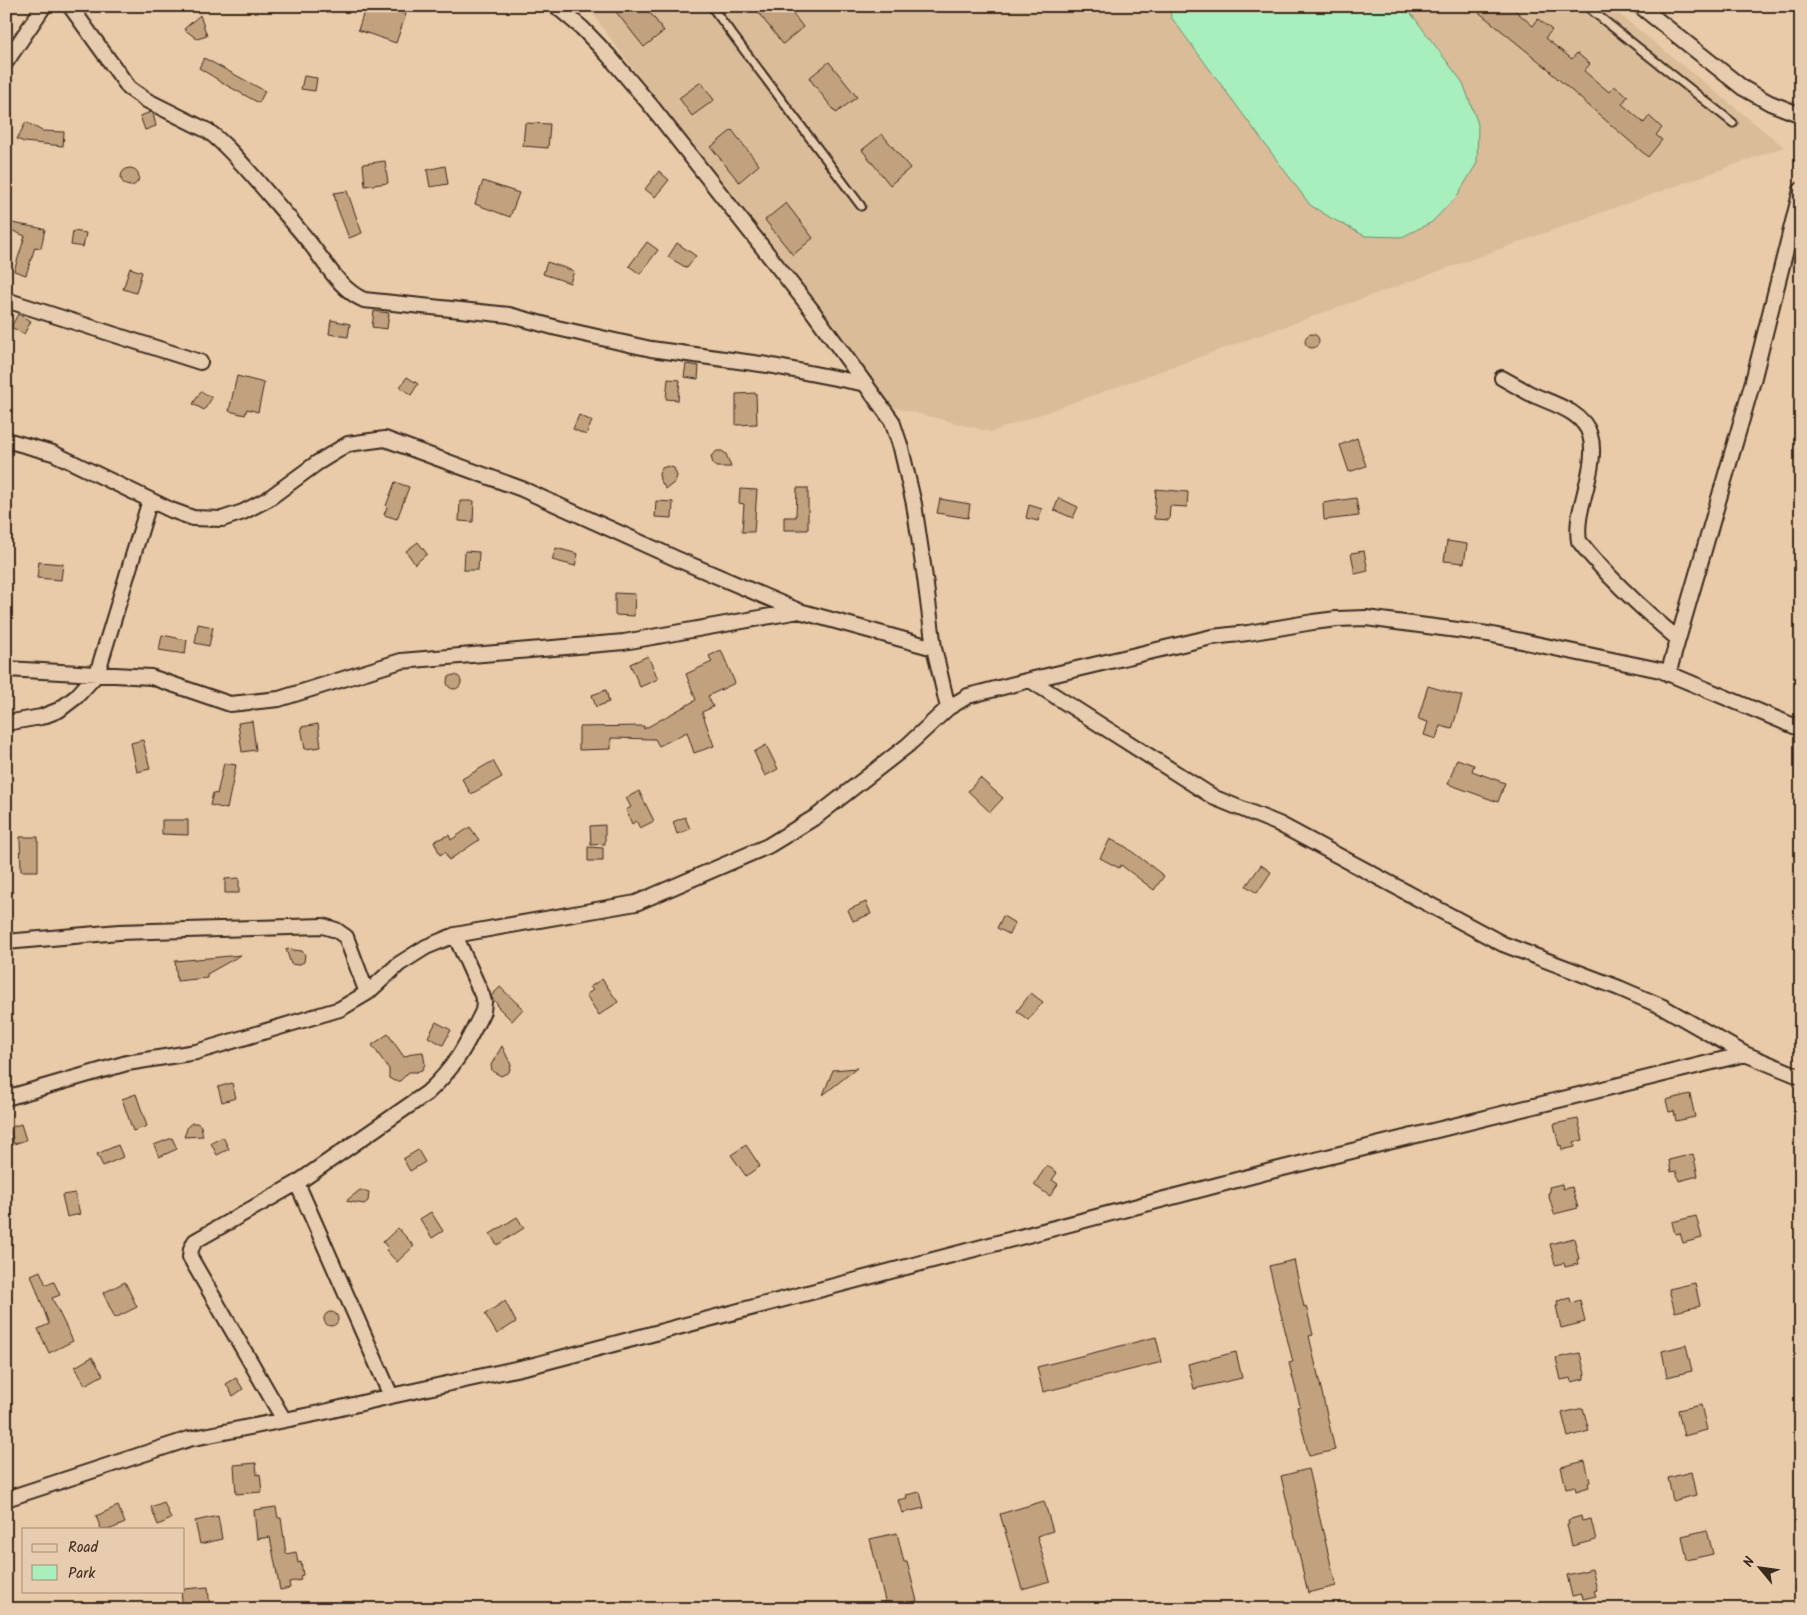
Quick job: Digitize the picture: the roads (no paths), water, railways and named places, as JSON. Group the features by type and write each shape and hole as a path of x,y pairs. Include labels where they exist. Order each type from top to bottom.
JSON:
{"street":[{"path":"6,62 44,6"},
{"path":"70,6 128,88 146,100 208,131 216,137 244,166 308,240 345,288 355,297 364,300 509,315 557,328 651,348 768,365 866,384"},
{"path":"556,6 582,28 608,55 652,107 810,310 892,420 906,465 925,578 934,648 948,708"},
{"path":"1640,6 1743,88 1770,103 1801,116"},
{"path":"1668,674 1753,381 1801,190"},
{"path":"6,300 200,362"},
{"path":"1502,378 1570,412 1580,420 1590,433 1593,448 1579,519 1579,541 1639,606 1678,639"},
{"path":"6,440 54,453 150,500 193,518 222,519 244,512 268,499 317,463 348,444 385,439 522,489 798,611 934,648"},
{"path":"6,722 41,717 59,710 76,697 97,674 150,500"},
{"path":"6,668 151,677 230,704 279,699 401,661 624,642 798,611"},
{"path":"6,1098 127,1063 196,1052 340,1009 367,993 399,964 426,947 455,935 636,903 768,846 817,816 908,745 948,708 968,696 1212,637 1248,634 1313,622 1366,618 1488,634 1660,670 1801,729"},
{"path":"1030,680 1215,798 1279,824 1503,944 1663,1006 1745,1054 1801,1077"},
{"path":"6,942 119,932 323,926 336,930 346,937 367,993"},
{"path":"284,1420 190,1257 191,1249 195,1241 296,1183 427,1093 442,1080 460,1056 483,1011 484,1002 455,935"},
{"path":"6,1500 189,1439 534,1365 1267,1172 1745,1054"},
{"path":"296,1183 391,1396"}],"lane":[{"path":"711,6 861,206"},
{"path":"1586,6 1733,123"}]}
